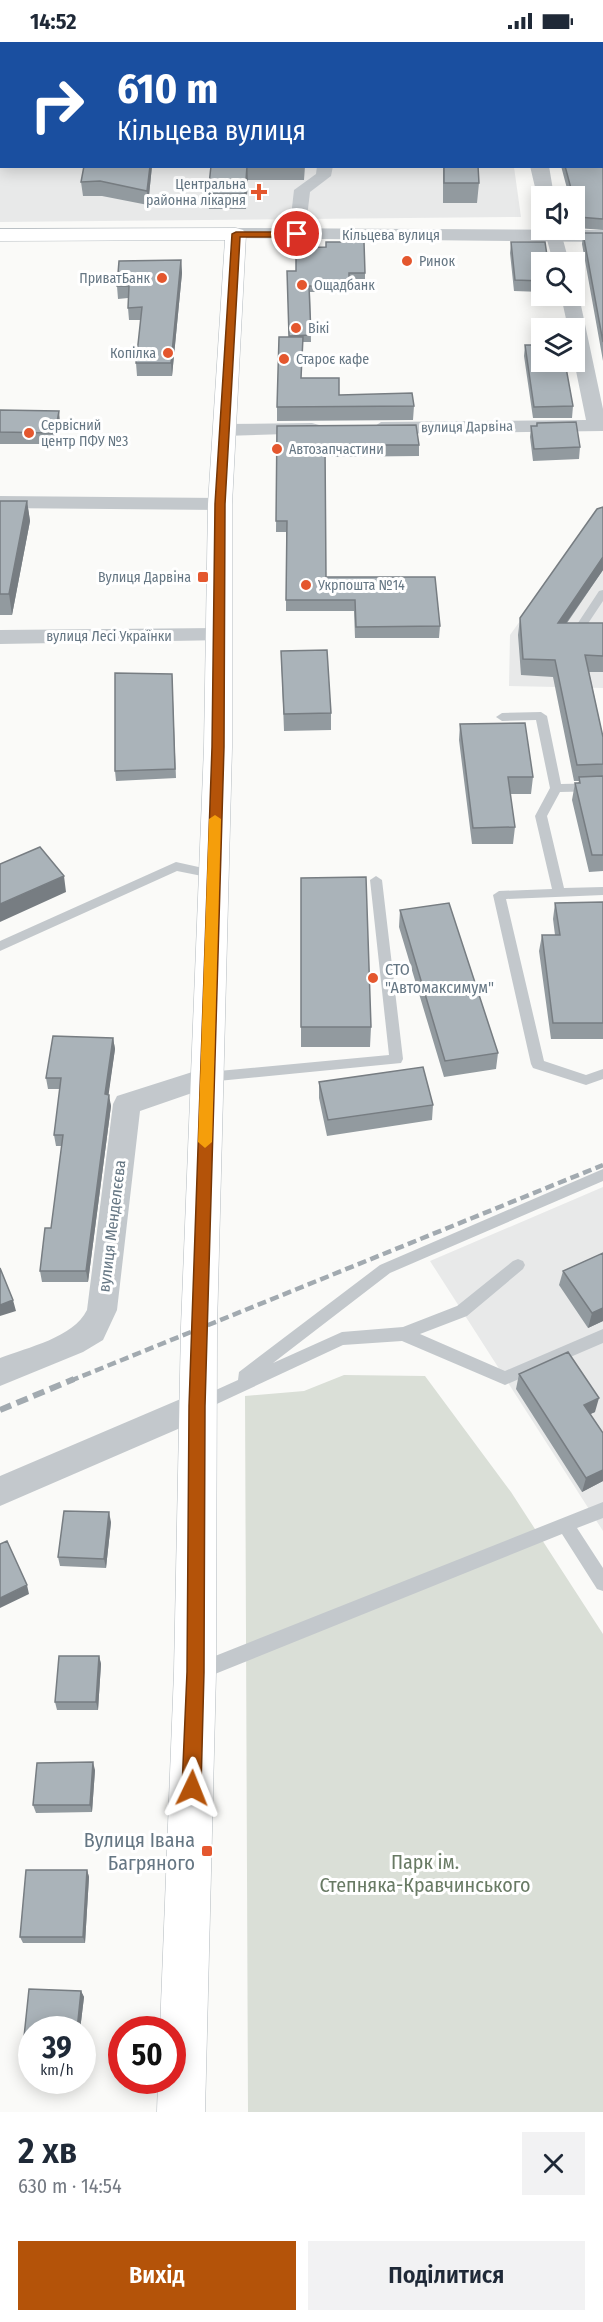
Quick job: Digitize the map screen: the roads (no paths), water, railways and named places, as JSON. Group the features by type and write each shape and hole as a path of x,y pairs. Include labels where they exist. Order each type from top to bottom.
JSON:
{"main road":[{"name":"Кільцева вулиця","path":"0,235 236,234"},
{"path":"181,2112 195,1672 211,1399 208,1077 212,874 218,747 220,504 236,234"}],"street":[{"path":"297,234 302,190 322,176 325,168"},
{"path":"539,168 543,186"},
{"name":"Кільцева вулиця","path":"236,234 531,233"},
{"name":"Кільцева вулиця","path":"585,235 603,236"},
{"path":"574,306 585,331 600,425"},
{"name":"вулиця Дарвіна","path":"360,428 600,425"},
{"path":"224,430 336,429"},
{"path":"0,502 220,504"},
{"name":"вулиця Лесі Українки","path":"0,637 218,635"},
{"name":"вулиця Менделєєва","path":"0,1372 72,1343 92,1331 102,1310 127,1104 208,1077"},
{"path":"0,1491 211,1399"}],"lane":[{"path":"579,629 603,593"},
{"path":"502,717 541,716 556,788 541,816 559,893"},
{"path":"556,788 603,787"},
{"path":"0,946 176,866 212,874"},
{"path":"208,1077 396,1059 375,880"},
{"path":"603,891 499,896 538,1064 586,1080 603,1074"},
{"path":"211,1399 384,1269 603,1175"},
{"path":"211,1399 342,1339 403,1334 462,1311 518,1265"},
{"path":"403,1334 505,1378 603,1336"},
{"path":"195,1672 603,1510"},
{"path":"566,1526 603,1583"}],"railway":[{"path":"70,1381 603,1165"},
{"path":"0,1410 74,1379"}],"place":[{"name":"Центральна районна лікарня","path":"259,192"},
{"name":"Ринок","path":"407,261"},
{"name":"ПриватБанк","path":"162,278"},
{"name":"Ощадбанк","path":"302,285"},
{"name":"Вікі","path":"296,328"},
{"name":"Копілка","path":"168,353"},
{"name":"Староє кафе","path":"284,359"},
{"name":"Сервісний центр ПФУ №3","path":"29,433"},
{"name":"Автозапчастини","path":"277,449"},
{"name":"Вулиця Дарвіна","path":"203,577"},
{"name":"Укрпошта №14","path":"306,585"},
{"name":"СТО \"Автомаксимум\"","path":"373,978"},
{"name":"Вулиця Івана Багряного","path":"207,1851"}],"park label":[{"name":"Парк ім. Степняка-Кравчинського","path":"425,1874"}]}
